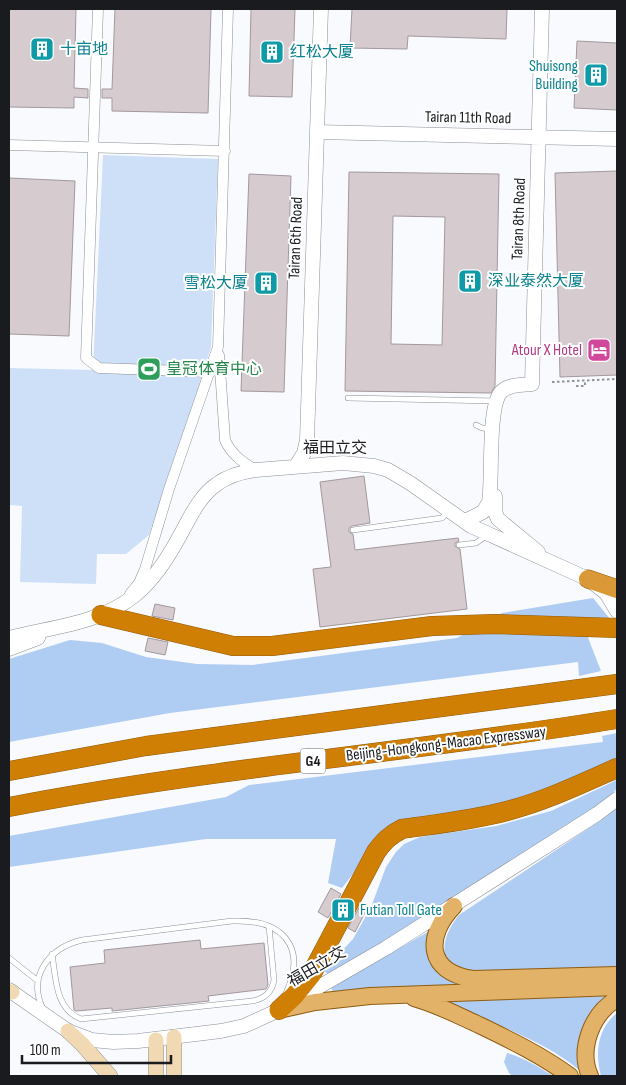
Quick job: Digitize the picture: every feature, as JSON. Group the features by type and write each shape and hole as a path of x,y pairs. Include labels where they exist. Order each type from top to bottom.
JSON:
{"highway":[{"path":"588,579 617,589"},
{"path":"109,611 233,646 254,647 423,627 464,625 617,628"},
{"name":"G4","path":"9,771 146,746 617,684"},
{"name":"Beijing-Hongkong-Macao Expressway","path":"9,807 142,784 617,719"},
{"path":"279,1010 312,975 376,852 392,834 402,829 487,816 507,811 555,795 617,768"}],"main road":[{"path":"454,906 436,930 435,941 435,951 439,961 445,969 453,974 473,979 617,975"},
{"path":"279,1010 333,1000 397,994 617,988"},
{"path":"397,994 438,1006 516,1042 570,1076"},
{"path":"590,1076 586,1060 586,1046 591,1030 600,1014 617,999"},
{"path":"68,1031 110,1076"},
{"path":"174,1038 174,1076"},
{"path":"156,1040 156,1076"}],"street":[{"path":"98,9 86,358 99,368 210,372"},
{"path":"228,9 218,347 225,440 238,459 256,470"},
{"name":"Tairan 6th Road","path":"321,9 313,438 316,453 326,464"},
{"name":"Tairan 6th Road","path":"296,466 304,453 307,440 327,9"},
{"name":"Tairan 8th Road","path":"496,402 500,392 506,388 532,384 542,9"},
{"name":"Tairan 11th Road","path":"320,132 617,139"},
{"path":"9,145 225,151"},
{"path":"109,611 127,597 139,583 145,569 172,480 218,347"},
{"path":"465,521 483,512 489,502 496,402"},
{"path":"496,402 495,514 499,521 550,562"},
{"name":"福田立交","path":"9,649 109,611 134,596 158,572 192,512 217,484 229,477 256,470 326,464 374,466 487,534 588,579 606,593 617,611"},
{"name":"福田立交","path":"9,638 76,622"},
{"name":"福田立交","path":"10,991 68,1031 81,1037 103,1042 174,1038 244,1026 279,1010 386,948 598,814 617,799"}],"lane":[{"path":"348,398 496,402"},
{"path":"476,425 482,428 493,429"},
{"path":"353,530 442,518 449,511"},
{"path":"459,545 476,543 487,534"},
{"path":"50,1020 39,997 38,982 42,968 52,954 65,945 82,940 232,921 252,922 269,926 285,937 293,951 295,958 293,976 279,1010"},
{"path":"52,954 62,1004 71,1014 81,1019 252,1002 268,994 274,980 269,926"},
{"path":"9,958 38,982"}],"path":[{"path":"552,382 617,379"},
{"path":"576,386 585,386 585,380"}],"shaded area":[{"name":"皇冠体育中心","path":"103,155 218,159 211,347 149,535 126,554 97,554 96,584 20,582 22,506 9,505 9,368 93,370"},
{"path":"593,598 610,619 587,635 601,671 579,676 578,662 170,713 9,742 9,659 70,640 102,643 146,657 197,664 253,665 457,638 502,613"},
{"path":"617,733 617,759 582,774 510,800 473,809 418,817 397,823 388,828 376,839 342,888 328,883 336,839 206,839 9,867 9,836 226,797 249,785 603,742 602,736"},
{"path":"617,780 617,788 613,793 587,813 331,975 323,971 353,939 371,907 386,867 404,844 420,837 496,826 551,811"},
{"path":"617,806 617,967 475,972 458,967 449,961 444,949 445,942 447,934 459,915 607,816"},
{"path":"433,929 432,959 436,971 442,976 462,985 334,995 331,987"},
{"path":"608,996 593,1012 583,1029 578,1047 579,1070 536,1042 440,1000"},
{"path":"617,1013 617,1076 601,1076 598,1059 599,1042 605,1026"},
{"path":"507,1053 537,1066 553,1076 513,1076 509,1073 504,1062"}],"building":[{"name":"十亩地","path":"9,9 76,9 74,88 88,89 88,98 74,97 74,108 9,107"},
{"path":"115,9 211,9 208,113 112,111 112,98 102,98 102,89 112,89"},
{"name":"红松大厦","path":"251,9 295,9 292,97 249,96"},
{"path":"352,9 507,9 506,39 408,36 407,49 350,48"},
{"name":"Shuisong Building","path":"577,41 617,43 617,110 574,108"},
{"path":"617,171 617,375 560,377 555,173"},
{"name":"深业泰然大厦","path":"349,172 499,174 495,386 491,393 345,391","holes":["393,216 445,217 442,345 391,344"]},
{"name":"雪松大厦","path":"249,174 291,176 284,392 241,391"},
{"path":"9,178 75,181 69,336 9,334"},
{"path":"364,476 370,523 349,528 349,532 353,534 355,550 458,538 459,541 455,543 455,546 460,549 467,609 320,627 313,569 331,567 320,482"},
{"path":"155,604 175,608 173,620 152,616"},
{"path":"148,638 168,642 165,655 145,651"},
{"path":"331,888 341,894 328,918 318,912"},
{"path":"361,904 368,907 355,932 348,928"},
{"path":"200,940 201,949 264,943 268,985 266,989 208,996 209,1001 112,1011 112,1008 74,1010 70,967 105,963 104,950"}],"place":[{"name":"十亩地","path":"42,49"},
{"name":"红松大厦","path":"272,52"},
{"name":"Shuisong Building","path":"596,75"},
{"name":"深业泰然大厦","path":"470,281"},
{"name":"雪松大厦","path":"266,283"},
{"name":"Atour X Hotel","path":"599,350"},
{"name":"皇冠体育中心","path":"149,369"},
{"name":"Futian Toll Gate","path":"343,910"}]}
